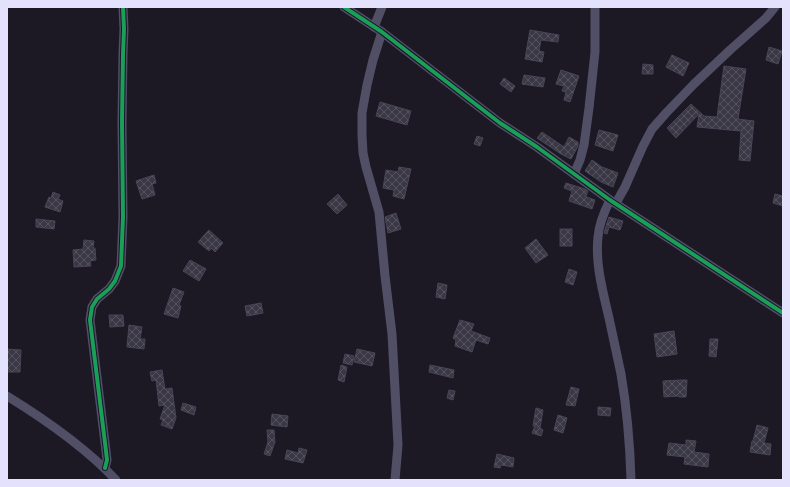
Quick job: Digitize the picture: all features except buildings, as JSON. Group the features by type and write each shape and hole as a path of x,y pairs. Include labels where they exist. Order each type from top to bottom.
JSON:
{"street":[{"path":"105,468 107,460 106,450 90,320 92,307 97,299 109,289 115,281 120,266 123,217 123,7"},
{"path":"344,7 374,26 500,123 537,147 613,201 783,313"},
{"path":"374,26 382,7"},
{"path":"574,174 584,145 590,108 595,52 595,7"},
{"path":"631,480 627,419 621,376 600,275 598,238 600,224 604,212 625,187 652,129 689,90 730,50 766,18 775,7"},
{"path":"382,32 367,85 362,113 362,135 366,167 379,212 392,334 398,445 395,480"},
{"path":"7,396 70,439 105,468 116,480"}],"cycle path":[{"path":"105,468 107,460 90,320 92,307 97,299 109,289 115,281 121,266 123,217 123,7"},
{"path":"344,7 382,32 500,123 537,147 610,200 783,313"}]}
